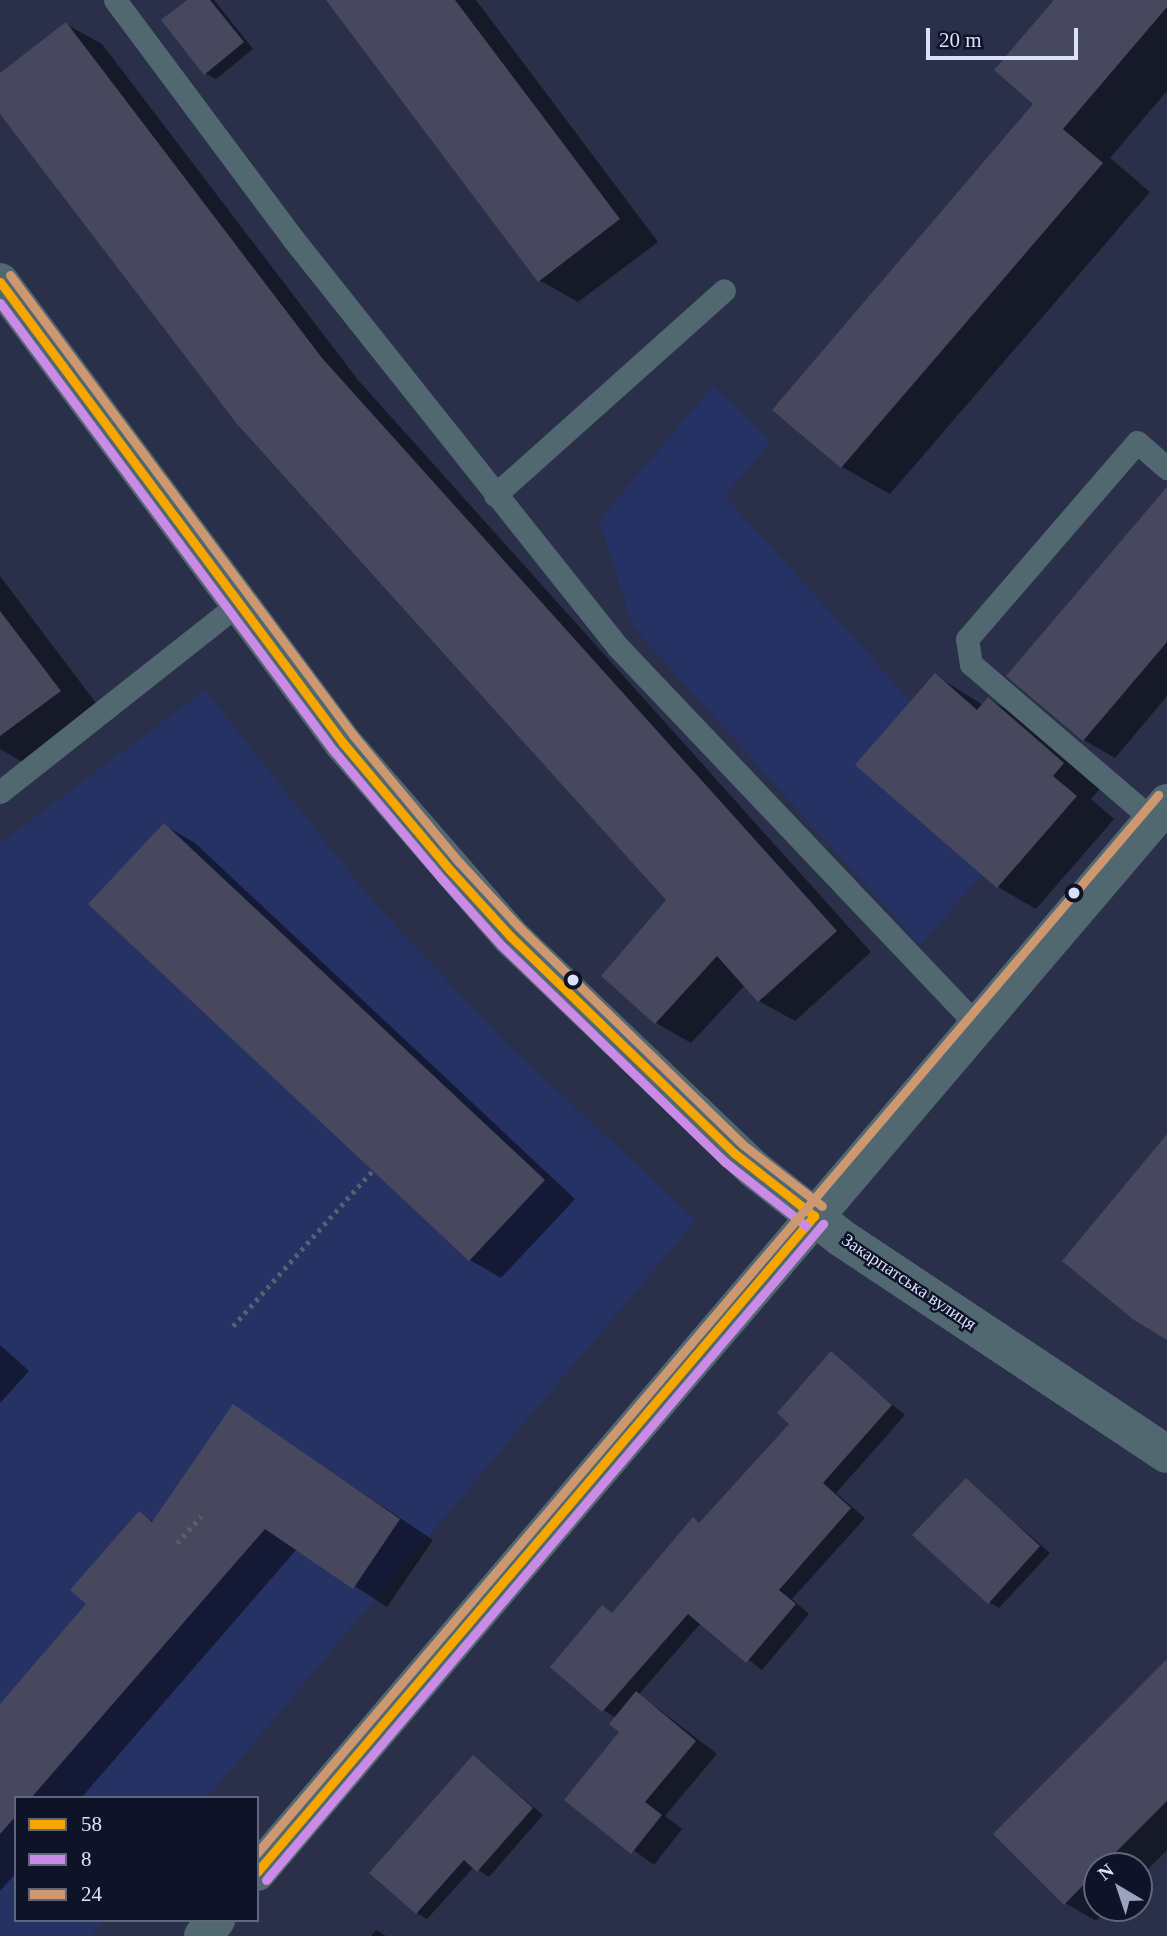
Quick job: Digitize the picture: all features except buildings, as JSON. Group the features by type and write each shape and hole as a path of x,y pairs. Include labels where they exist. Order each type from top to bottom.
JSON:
{"street":[{"name":"Закарпатська вулиця","path":"0,282 343,743 510,936 734,1153 814,1216 1167,1454"},
{"path":"259,1870 1160,811"},
{"path":"203,1936 214,1922"}],"lane":[{"path":"115,0 294,240 618,647 977,1025"},
{"path":"495,495 724,290"},
{"path":"1160,811 971,664 967,639 1137,442 1167,468"},
{"path":"0,792 239,603"}],"path":[{"path":"233,1326 372,1171"},
{"path":"177,1543 201,1516"}],"shaded area":[{"path":"713,386 771,441 725,496 1025,827 920,945 633,627 599,520"},
{"path":"205,690 374,903 509,1046 696,1220 209,1796 14,1796 14,1922 102,1922 91,1936 0,1936 0,843"}],"transit line":[{"name":"24","path":"10,275 353,735 459,862 519,927 742,1144 822,1206"},
{"name":"58","path":"0,282 343,743 450,870 510,936 734,1153 814,1216"},
{"name":"8","path":"0,303 333,750 441,878 501,945 725,1162 806,1226"},
{"name":"24","path":"259,1851 1158,795"},
{"name":"58","path":"259,1870 814,1216"},
{"name":"8","path":"266,1880 823,1224"}]}
